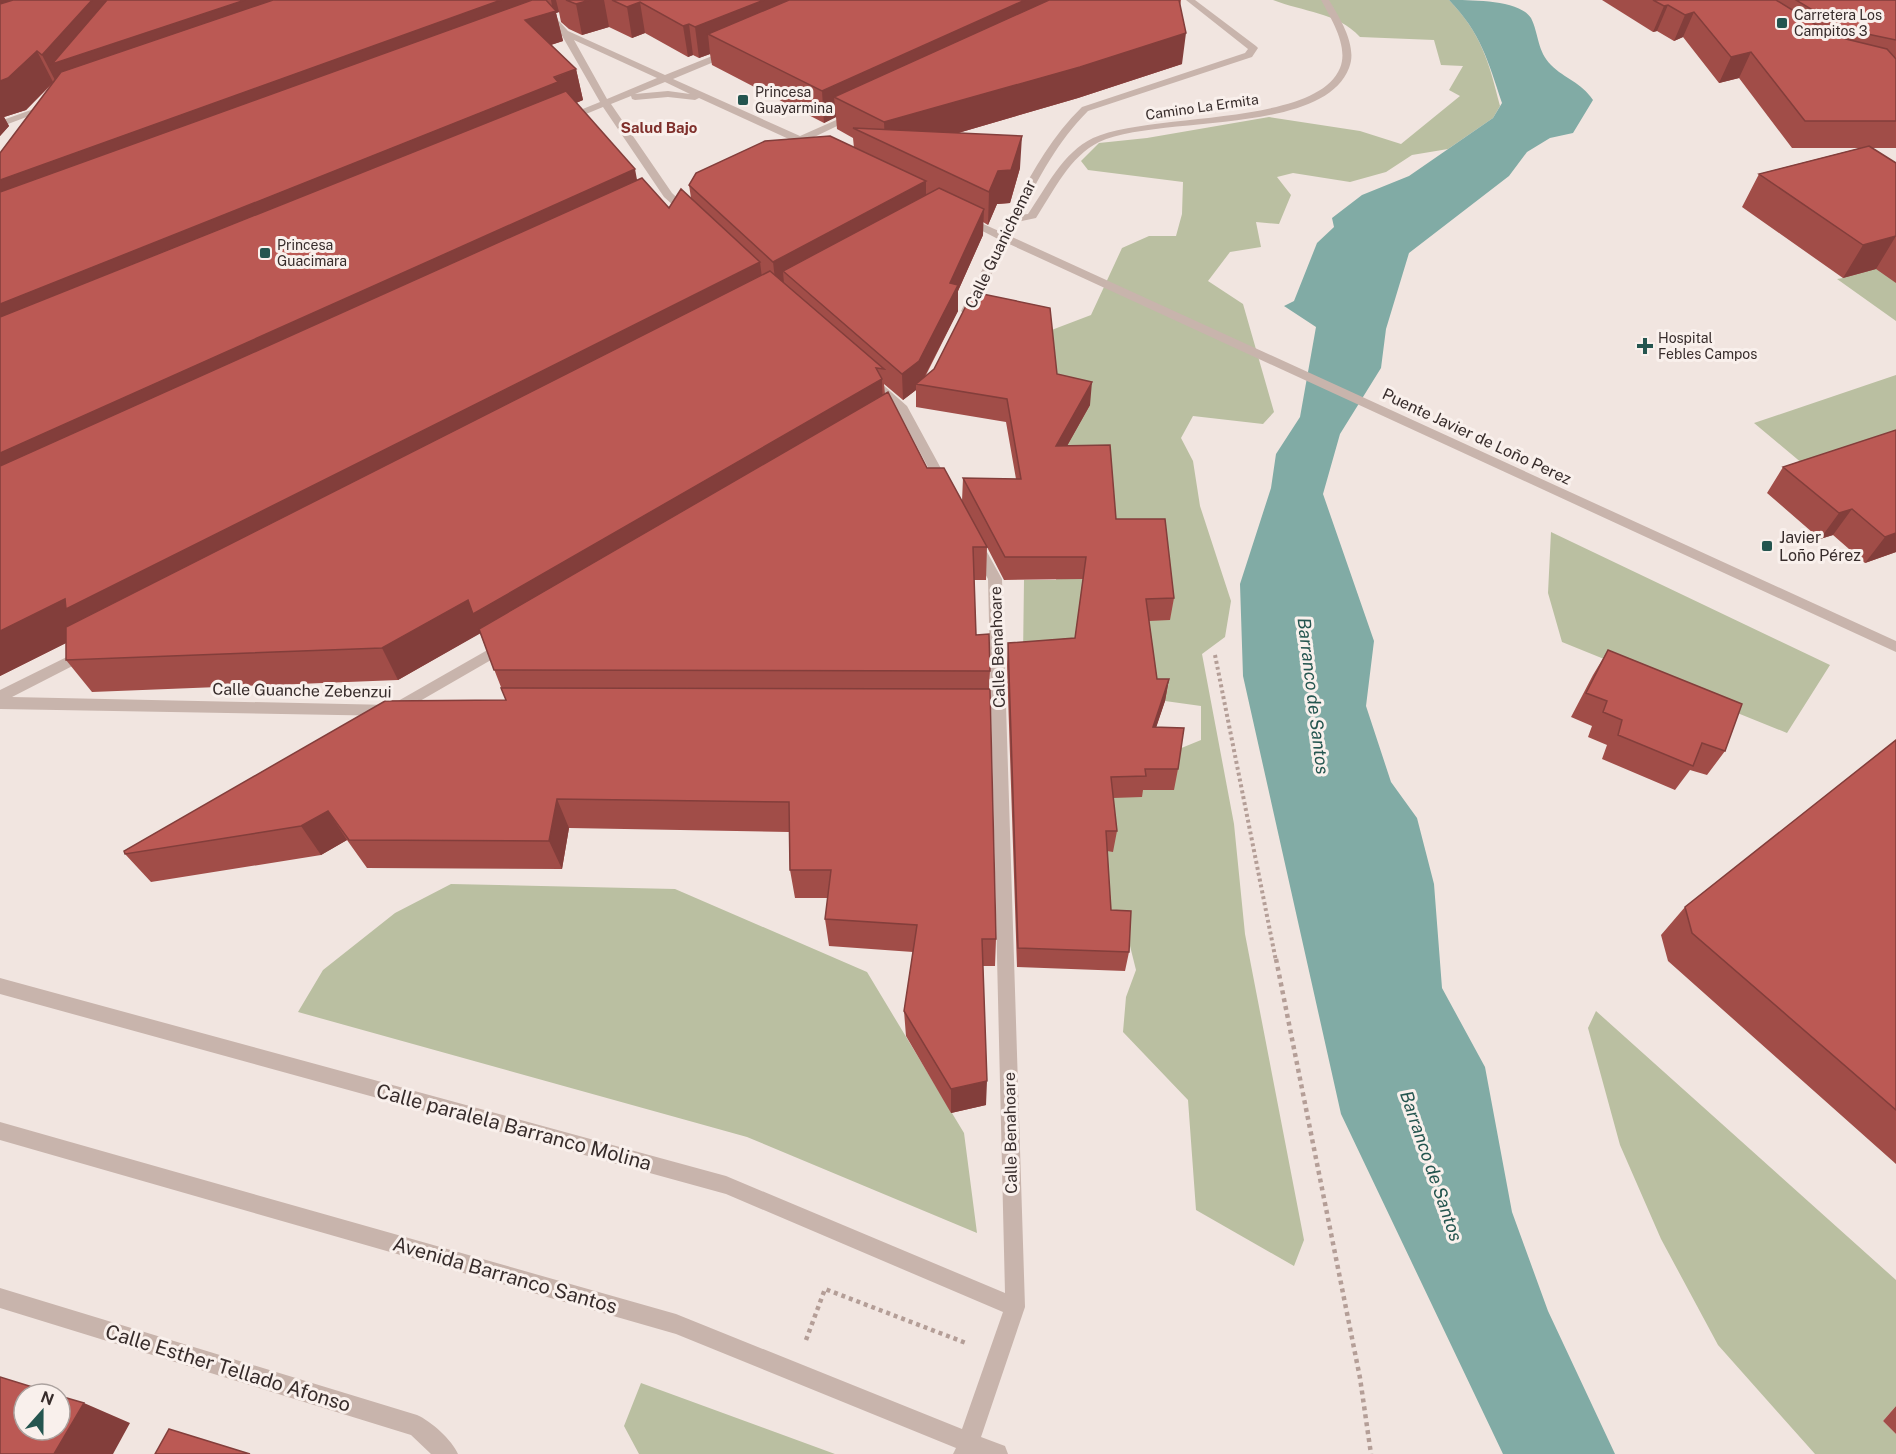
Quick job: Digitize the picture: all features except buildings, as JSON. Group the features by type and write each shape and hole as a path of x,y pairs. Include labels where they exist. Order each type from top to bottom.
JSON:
{"street":[{"path":"537,0 552,21 565,33 605,103 668,195 701,226"},
{"name":"Calle Guanichemar","path":"963,320 1005,239 1039,166 1072,122 1085,109 1249,55 1253,48 1190,0"},
{"name":"Camino La Ermita","path":"1012,220 1032,216 1076,152 1098,139 1140,130 1281,110 1306,104 1326,94 1340,81 1346,67 1341,32 1325,0"},
{"path":"541,25 562,16"},
{"path":"565,33 707,98 794,142 821,150"},
{"path":"550,126 739,48"},
{"path":"605,103 660,94 707,98"},
{"path":"0,124 45,108 55,102"},
{"path":"30,126 45,108"},
{"path":"794,142 865,110"},
{"name":"Puente Javier de Loño Perez","path":"958,216 1896,647"},
{"path":"860,371 902,409 952,499"},
{"name":"Calle Benahoare","path":"964,1454 1015,1307 993,711 995,579 973,539"},
{"path":"364,727 516,638"},
{"path":"0,697 96,647"},
{"name":"Calle Guanche Zebenzui","path":"0,703 418,710"},
{"name":"Calle paralela Barranco Molina","path":"0,986 726,1185 1015,1307"},
{"name":"Avenida Barranco Santos","path":"0,1131 676,1324 997,1454"},
{"name":"Calle Esther Tellado Afonso","path":"0,1298 417,1426 447,1454"}],"path":[{"path":"1215,655 1360,1378 1371,1454"},
{"path":"795,1372 825,1289 998,1355"}],"green space":[{"path":"1273,0 1449,0 1476,36 1492,76 1500,106 1493,118 1448,149 1412,155 1386,172 1350,182 1293,173 1277,177 1291,195 1279,224 1256,222 1261,247 1230,252 1208,281 1243,304 1274,412 1263,424 1193,416 1181,438 1193,461 1200,506 1231,601 1225,637 1202,654 1234,824 1245,934 1304,1240 1294,1266 1196,1210 1188,1100 1123,1032 1126,997 1136,970 1126,930 1106,912 1108,798 1179,749 1201,740 1201,706 1165,701 1143,702 1023,657 1024,580 1056,580 1064,469 1049,331 1091,315 1122,248 1149,236 1176,236 1182,214 1183,182 1088,170 1081,161 1099,143 1147,138 1269,117 1360,131 1401,144 1460,96 1449,90 1463,66 1441,65 1434,40 1360,37 1341,22 1330,17"},
{"path":"1896,263 1896,321 1837,279 1843,278"},
{"path":"1896,375 1896,433 1803,464 1754,423"},
{"path":"1551,532 1830,665 1787,733 1562,642 1548,593"},
{"path":"451,884 675,889 867,972 964,1133 977,1233 747,1137 298,1012 323,970 395,913"},
{"path":"1596,1011 1896,1280 1896,1406 1883,1421 1896,1434 1896,1454 1815,1454 1718,1345 1661,1239 1620,1145 1588,1028"},
{"path":"641,1383 835,1454 639,1454 624,1426"}],"water":[{"name":"Barranco de Santos","path":"1449,0 1494,2 1525,12 1531,18 1546,60 1583,89 1593,100 1573,133 1550,138 1527,152 1509,176 1409,253 1386,329 1381,368 1340,434 1323,494 1374,641 1366,706 1391,782 1417,818 1434,884 1442,988 1485,1067 1512,1212 1548,1311 1615,1454 1503,1454 1341,1114 1243,676 1240,584 1271,488 1276,454 1300,417 1316,327 1284,306 1294,301 1317,243 1334,227 1332,218 1362,195 1409,176 1493,118 1502,103 1488,61 1476,36"}],"place":[{"name":"Carretera Los Campitos 3","path":"1782,23"},
{"name":"Princesa Guayarmina","path":"743,100"},
{"name":"Princesa Guacimara","path":"265,253"},
{"name":"Hospital Febles Campos","path":"1645,346"},
{"name":"Javier Loño Pérez","path":"1767,546"}],"district":[{"name":"Salud Bajo","path":"659,128"}]}
